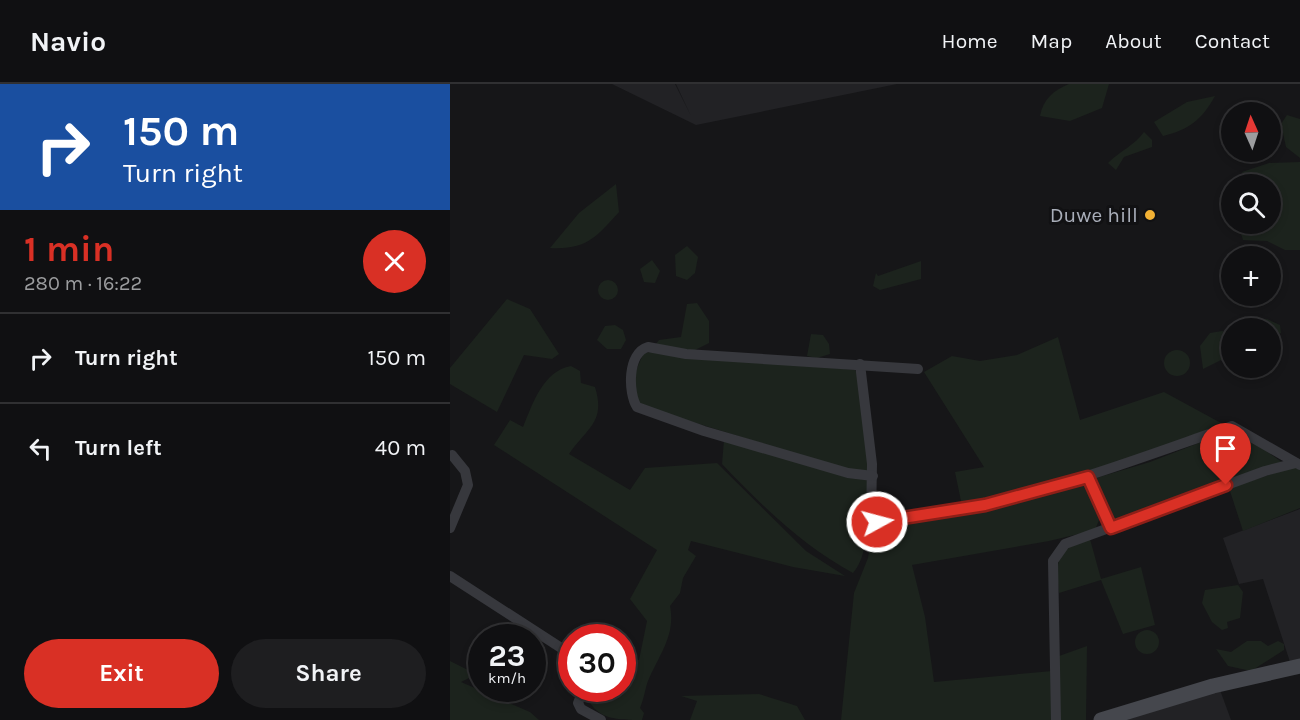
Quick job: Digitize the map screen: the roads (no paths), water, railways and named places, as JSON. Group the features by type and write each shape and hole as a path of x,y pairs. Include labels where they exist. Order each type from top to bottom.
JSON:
{"street":[{"path":"873,477 848,473 656,415 637,407 631,394 631,380 637,357 643,349 648,347 698,355 918,369"},
{"path":"860,364 873,477 871,520 877,522 985,505 1088,477 1232,426 1298,464"},
{"path":"450,528 468,485 465,471 452,454"},
{"path":"1056,720 1053,561 1065,544 1265,471 1298,464"},
{"path":"1088,477 1111,528"},
{"path":"450,576 558,646"},
{"path":"1101,720 1213,686 1300,666"},
{"path":"578,702 581,708 601,720"}],"place":[{"name":"Duwe hill","path":"1150,215"}]}
